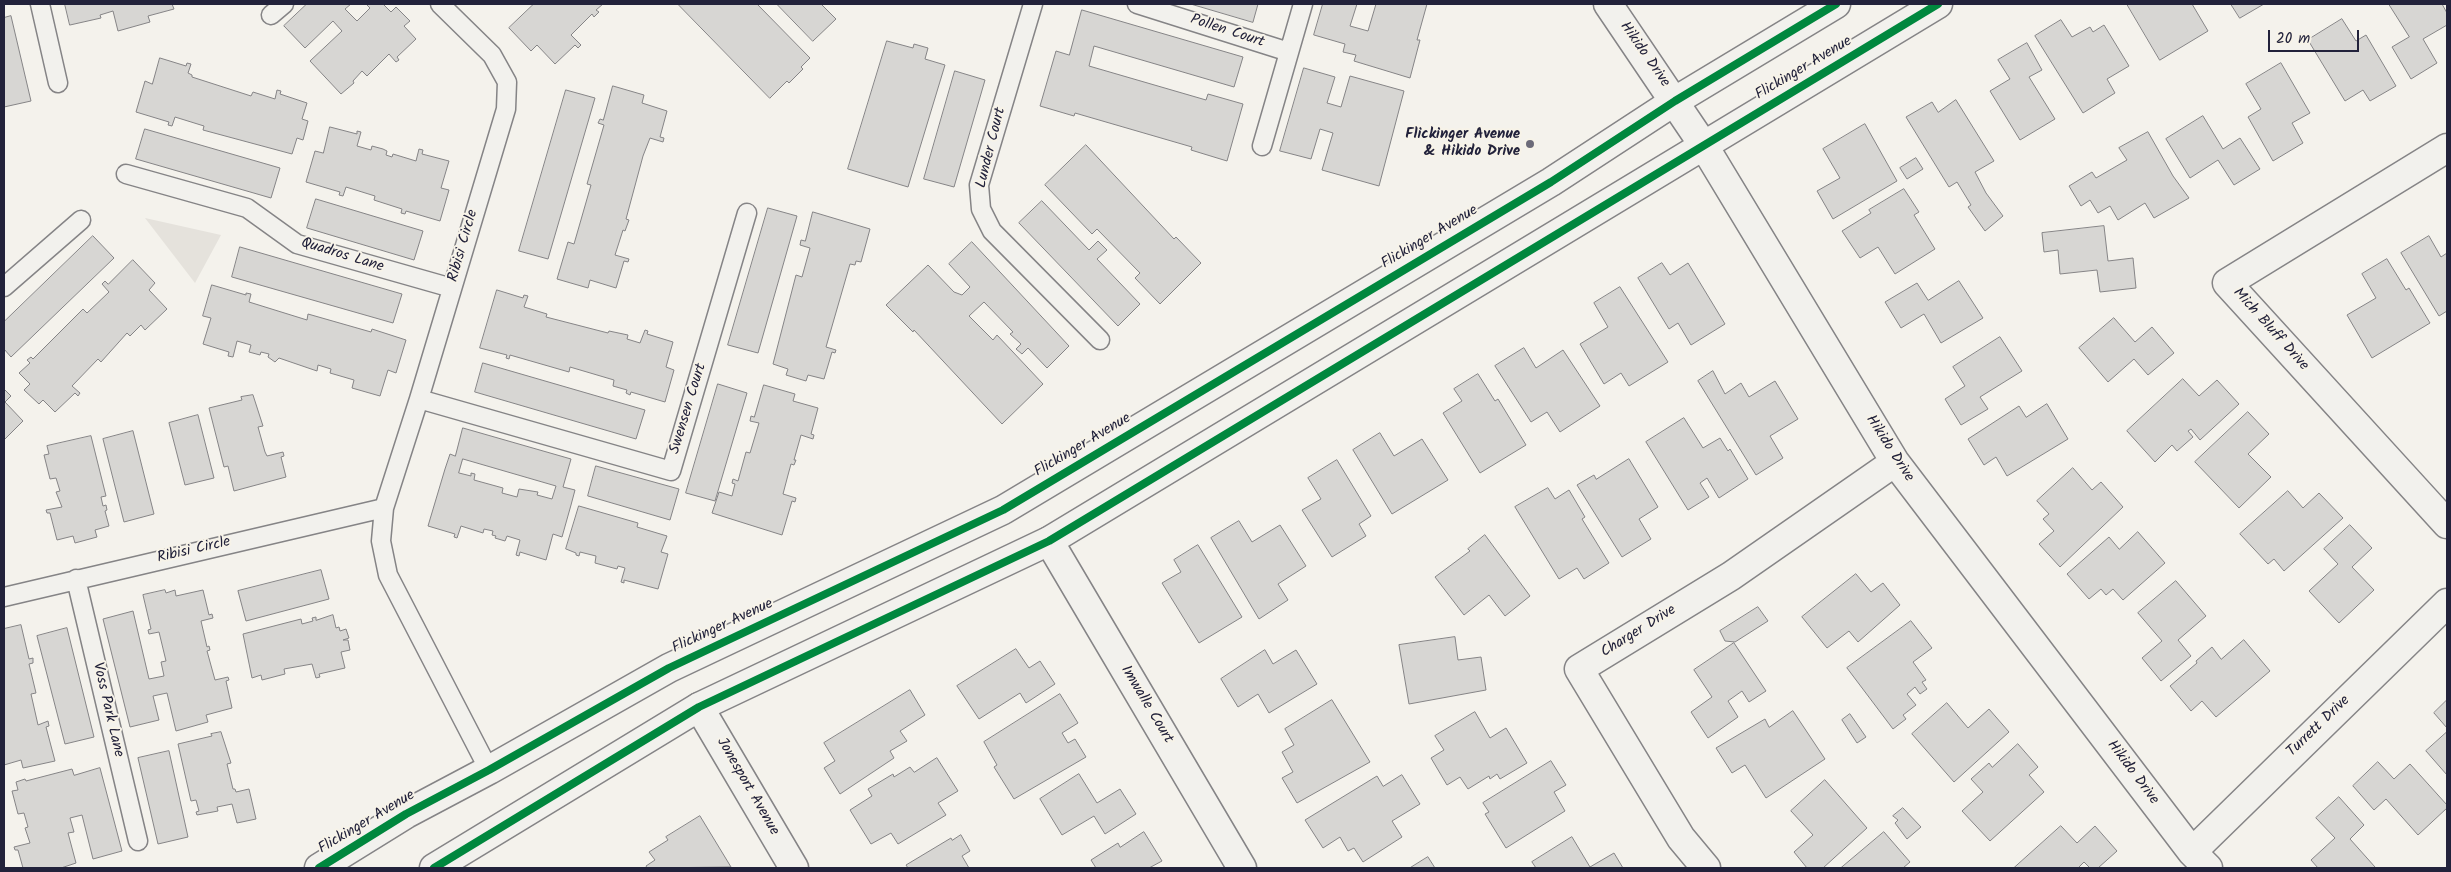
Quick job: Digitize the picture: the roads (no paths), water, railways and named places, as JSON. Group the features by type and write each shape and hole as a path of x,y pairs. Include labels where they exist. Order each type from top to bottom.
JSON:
{"main road":[{"name":"Hikido Drive","path":"1608,4 1704,146 1895,462 2200,860"},
{"name":"Flickinger Avenue","path":"320,868 406,814 489,770 669,668 1003,510 1551,182 1675,101 1836,4"},
{"name":"Flickinger Avenue","path":"434,868 699,706 1049,541 1938,4"},
{"name":"Mich Bluff Drive","path":"2447,148 2227,283 2447,524"},
{"name":"Charger Drive","path":"1706,868 1681,838 1579,669 1730,576 1895,462"},
{"name":"Imwalle Court","path":"1049,541 1242,868"},
{"name":"Turrett Drive","path":"2200,860 2447,603"},
{"name":"Jonesport Avenue","path":"699,706 794,868"}],"lane":[{"path":"40,4 58,83"},
{"name":"Ribisi Circle","path":"440,4 492,55 507,82 506,109 419,399 384,508 382,541 388,575 489,770"},
{"name":"Lunder Court","path":"1033,4 979,185 981,209 992,231 1100,340"},
{"name":"Pollen Court","path":"1137,4 1289,52"},
{"path":"1262,146 1303,4"},
{"name":"Quadros Lane","path":"126,174 247,208 297,244 452,288"},
{"name":"Swensen Court","path":"419,399 671,471 748,213"},
{"path":"4,287 82,220"},
{"name":"Ribisi Circle","path":"4,597 384,508"},
{"name":"Voss Park Lane","path":"76,579 138,841"}],"place":[{"name":"Flickinger Avenue & Hikido Drive","path":"1530,144"}]}
